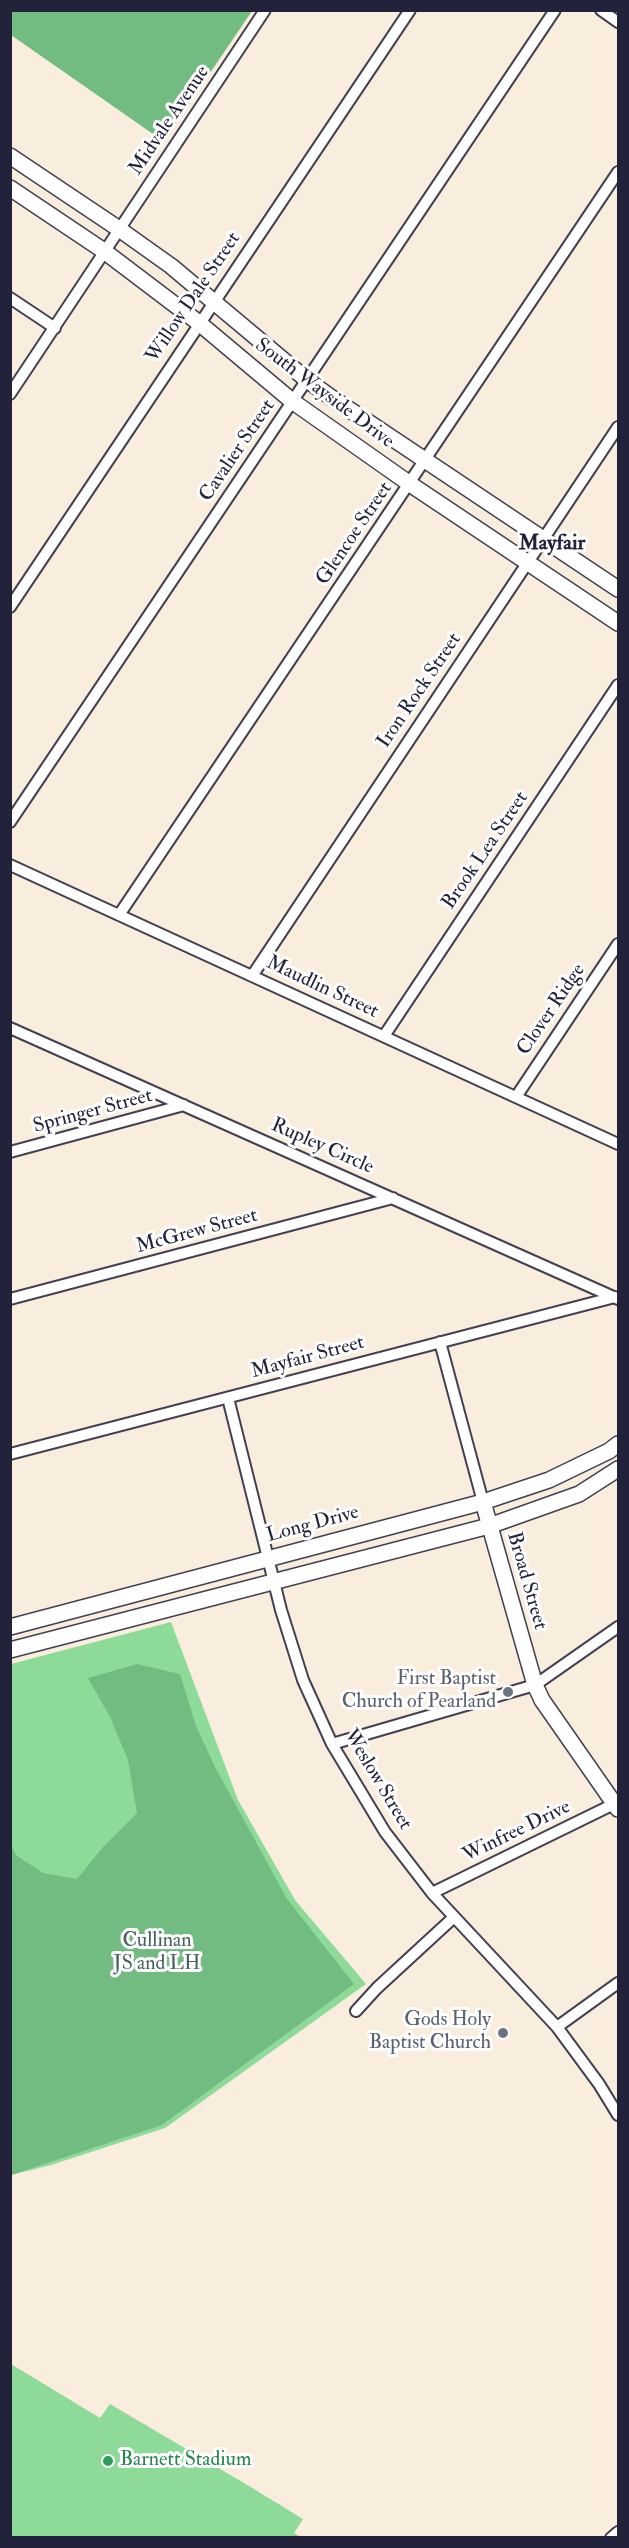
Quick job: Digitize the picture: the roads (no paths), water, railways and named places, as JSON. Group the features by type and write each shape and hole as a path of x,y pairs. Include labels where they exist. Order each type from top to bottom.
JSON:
{"main road":[{"name":"South Wayside Drive","path":"10,156 171,266 307,380 618,589"},
{"name":"South Wayside Drive","path":"10,188 104,251 199,323 292,401 410,484 618,623"},
{"name":"Long Drive","path":"10,1627 483,1502 549,1480 609,1451 618,1444"},
{"path":"10,1650 489,1526 579,1494 618,1469"},
{"name":"Broad Street","path":"483,1502 535,1685 542,1700 617,1805"},
{"path":"384,1528 388,1552"},
{"path":"158,1588 164,1609"},
{"path":"34,1621 39,1642"}],"street":[{"name":"Midvale Avenue","path":"10,394 264,10"},
{"name":"Willow Dale Street","path":"10,607 410,10"},
{"name":"Cavalier Street","path":"10,822 555,10"},
{"path":"601,10 618,22"},
{"name":"Glencoe Street","path":"119,915 618,172"},
{"path":"10,298 55,328"},
{"name":"Iron Rock Street","path":"252,976 618,427"},
{"name":"Brook Lea Street","path":"384,1036 618,685"},
{"name":"Maudlin Street","path":"10,866 618,1144"},
{"name":"Clover Ridge","path":"516,1097 618,944"},
{"name":"Rupley Circle","path":"10,1028 617,1298"},
{"name":"Springer Street","path":"10,1152 184,1105"},
{"name":"McGrew Street","path":"10,1299 393,1198"},
{"name":"Mayfair Street","path":"10,1454 617,1298"},
{"name":"Broad Street","path":"440,1342 483,1502"},
{"name":"Weslow Street","path":"228,1398 267,1558 303,1680 333,1744 385,1832 453,1918 557,2027 599,2084 618,2115"},
{"path":"333,1744 535,1685 547,1679 618,1627"},
{"name":"Winfree Drive","path":"432,1893 617,1805"},
{"path":"356,2012 377,1988 453,1918"},
{"path":"557,2027 618,1983"},
{"path":"611,2538 618,2532"}],"place":[{"name":"First Baptist Church of Pearland","path":"508,1692"},
{"name":"Gods Holy Baptist Church","path":"503,2033"},
{"name":"Barnett Stadium","path":"108,2461"}],"district":[{"name":"Mayfair","path":"552,544"}],"park label":[{"name":"Cullinan JS and LH","path":"157,1954"}]}
